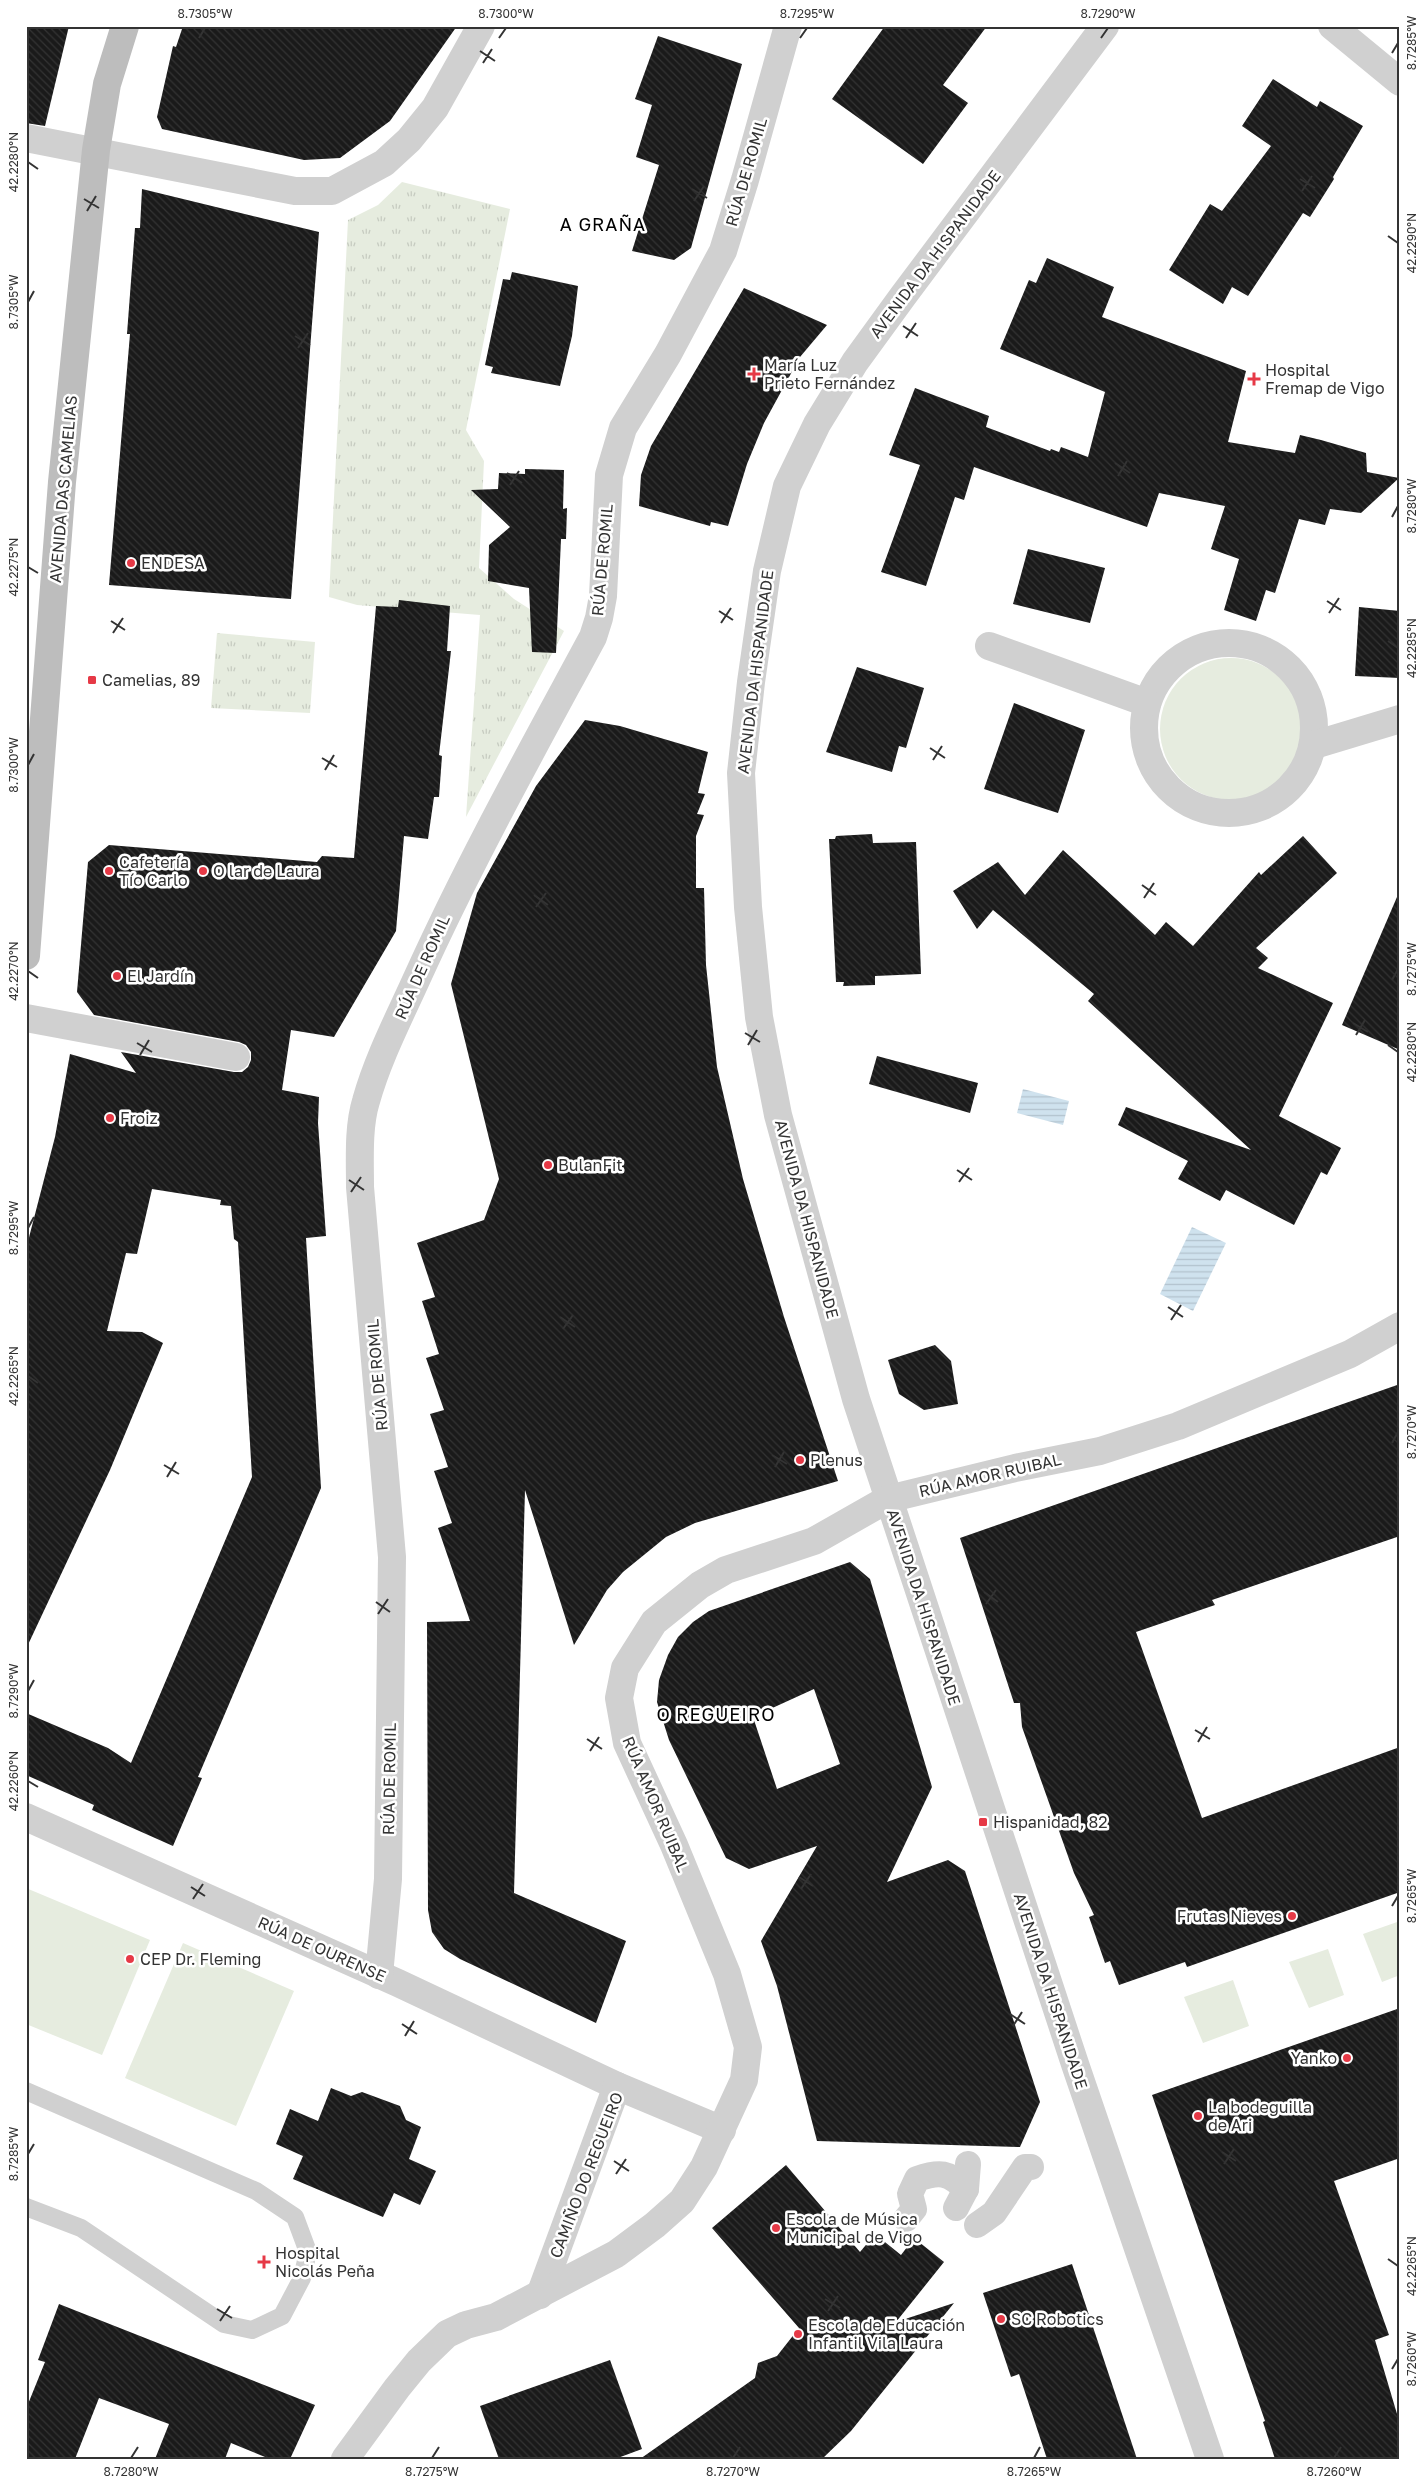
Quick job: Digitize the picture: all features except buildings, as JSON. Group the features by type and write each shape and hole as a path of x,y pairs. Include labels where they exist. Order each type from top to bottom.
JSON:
{"main road":[{"name":"AVENIDA DAS CAMELIAS","path":"26,956 62,482 96,150 107,84 125,26"}],"street":[{"path":"26,138 96,150 141,161 295,191 332,191 384,162 409,140 435,108 481,26"},
{"name":"RÚA DE ROMIL","path":"379,1975 388,1879 392,1557 360,1188 360,1154 365,1102 376,1069 458,889 593,637 603,596 609,475 623,428 668,354 723,251 788,26"},
{"name":"AVENIDA DA HISPANIDADE","path":"1105,26 902,296 846,377 817,424 787,486 767,571 751,682 741,773 748,907 760,1017 778,1115 856,1399 1075,2064 1210,2459"},
{"path":"1332,26 1400,82"},
{"path":"1236,642 1264,650 1288,666 1306,688 1314,716 1314,745 1304,771 1279,798 1263,807 1236,814 1209,812 1183,800 1162,782 1149,757 1143,730 1147,703 1160,677 1181,657 1207,645 1236,642"},
{"path":"989,646 1147,703"},
{"path":"1314,745 1400,719"},
{"path":"26,1018 236,1057"},
{"name":"RÚA AMOR RUIBAL","path":"722,2130 744,2080 748,2047 727,1974 674,1845 627,1742 619,1698 625,1668 654,1622 700,1585 726,1570 814,1541 888,1499 1015,1468 1100,1451 1178,1426 1350,1354 1400,1326"},
{"name":"RÚA DE OURENSE","path":"26,1817 379,1975 617,2086"},
{"name":"CAMIÑO DO REGUEIRO","path":"345,2459 419,2361 447,2334 466,2325 496,2318 540,2295 616,2254 655,2225 682,2201 704,2167 722,2130 617,2086 540,2295"},
{"path":"906,2219 914,2209 910,2194 917,2179 934,2173 952,2177 961,2199 968,2164"},
{"path":"977,2225 994,2213 1025,2167 1031,2167"}],"lane":[{"path":"26,2091 256,2191 295,2216 308,2252 302,2278 282,2316 252,2330 224,2324 81,2228 26,2206"}],"green space":[{"path":"402,182 510,209 466,430 484,461 479,568 514,599 564,631 466,817 480,615 357,605 329,597 348,220 378,205"},
{"path":"217,633 315,642 310,713 211,708"},
{"path":"1231,658 1258,664 1270,670 1281,679 1290,690 1296,702 1302,729 1296,756 1290,768 1281,779 1270,788 1258,794 1231,800 1204,794 1192,788 1181,779 1172,768 1166,756 1160,729 1166,702 1172,690 1181,679 1192,670 1204,664"},
{"path":"26,1888 150,1940 102,2055 26,2024"},
{"path":"1400,1921 1400,1975 1382,1982 1363,1934"},
{"path":"183,1943 294,1991 236,2126 125,2078"},
{"path":"1328,1949 1344,1995 1309,2008 1289,1962"},
{"path":"1233,1980 1249,2026 1203,2043 1184,1997"}],"water":[{"path":"1023,1089 1069,1101 1063,1125 1017,1113"},
{"path":"1192,1227 1226,1243 1193,1311 1160,1294"}],"place":[{"name":"María Luz Prieto Fernández","path":"754,374"},
{"name":"Hospital Fremap de Vigo","path":"1254,379"},
{"name":"ENDESA","path":"131,563"},
{"name":"Camelias, 89","path":"92,680"},
{"name":"Cafetería Tío Carlo","path":"109,871"},
{"name":"O lar de Laura","path":"203,871"},
{"name":"El Jardín","path":"117,976"},
{"name":"Froiz","path":"110,1118"},
{"name":"BulanFit","path":"548,1165"},
{"name":"Plenus","path":"800,1460"},
{"name":"Hispanidad, 82","path":"983,1822"},
{"name":"Frutas Nieves","path":"1292,1916"},
{"name":"CEP Dr. Fleming","path":"130,1959"},
{"name":"Yanko","path":"1347,2058"},
{"name":"La bodeguilla de Ari","path":"1198,2116"},
{"name":"Escola de Música Municipal de Vigo","path":"776,2228"},
{"name":"Hospital Nicolás Peña","path":"264,2262"},
{"name":"SC Robotics","path":"1001,2319"},
{"name":"Escola de Educación Infantil Vila Laura","path":"798,2334"}],"district":[{"name":"A GRAÑA","path":"603,225"},
{"name":"O REGUEIRO","path":"716,1715"}]}
